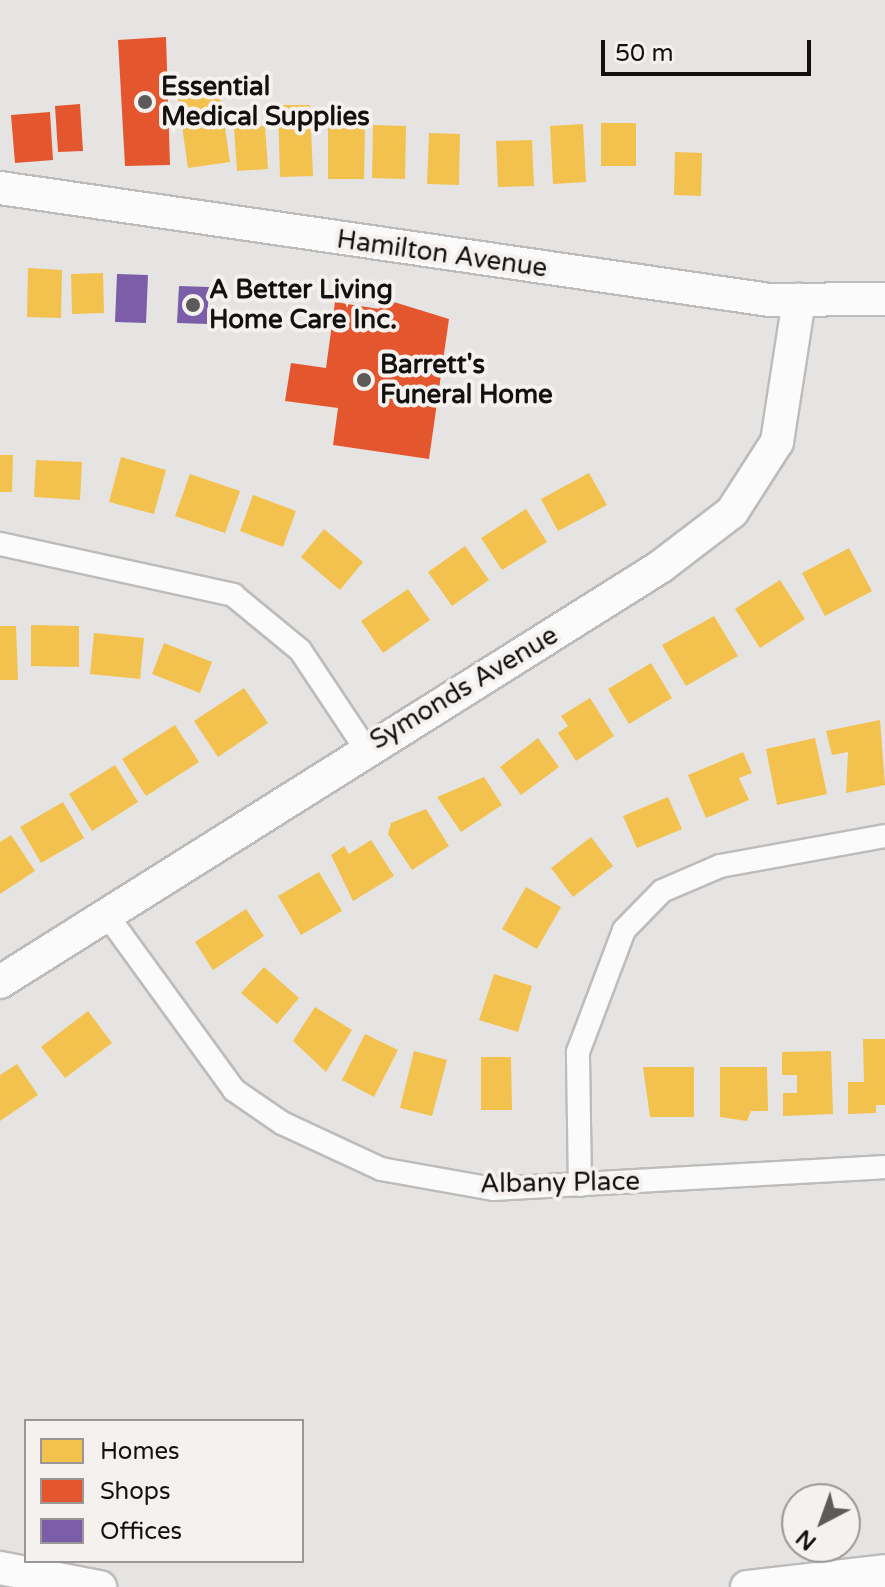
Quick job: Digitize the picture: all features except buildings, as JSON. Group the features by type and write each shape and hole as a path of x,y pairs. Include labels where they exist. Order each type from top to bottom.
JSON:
{"street":[{"name":"Hamilton Avenue","path":"0,188 578,275 799,300 885,299"},
{"name":"Symonds Avenue","path":"0,982 365,748 660,567 732,512 777,442 799,300"},
{"path":"0,544 233,595 300,650 365,748"},
{"path":"580,1185 578,1052 624,930 662,891 720,866 885,836"},
{"name":"Albany Place","path":"107,915 197,1048 234,1090 282,1123 381,1169 431,1181 493,1189 885,1167"},
{"path":"0,1568 100,1587"},
{"path":"747,1587 885,1571"}],"place":[{"name":"Essential Medical Supplies","path":"145,102"},
{"name":"A Better Living Home Care Inc.","path":"193,305"},
{"name":"Barrett's Funeral Home","path":"364,380"}]}
